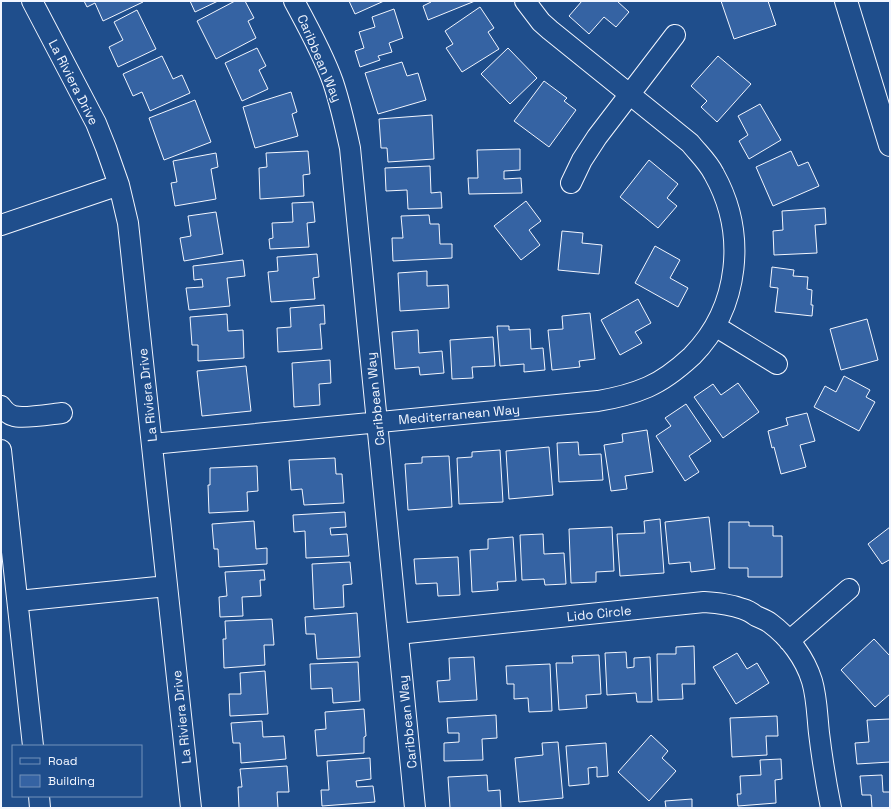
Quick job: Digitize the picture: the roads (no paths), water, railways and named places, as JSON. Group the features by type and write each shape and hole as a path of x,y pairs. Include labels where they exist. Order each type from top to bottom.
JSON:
{"highway":[{"path":"846,1 890,145"}],"street":[{"name":"La Riviera Drive","path":"32,1 96,123 119,185 128,223 190,808"},
{"name":"Caribbean Way","path":"294,1 332,80 343,113 350,148 415,808"},
{"name":"Mediterranean Way","path":"152,444 598,401 624,396 649,387 672,374 700,347 715,326 726,301 733,276 735,249 732,223 725,198 714,174 690,143 550,30 541,22 525,1"},
{"path":"571,183 582,160 596,137 675,35"},
{"path":"1,226 119,185"},
{"path":"715,326 777,364"},
{"path":"1,406 13,416 21,417 62,413"},
{"path":"1,450 32,745"},
{"path":"18,601 167,586"},
{"path":"789,641 849,589"},
{"name":"Lido Circle","path":"398,634 704,602 731,605 744,609 769,622 780,631 800,655 807,667 815,693 827,789 831,808"},
{"path":"38,797 40,808"}]}
